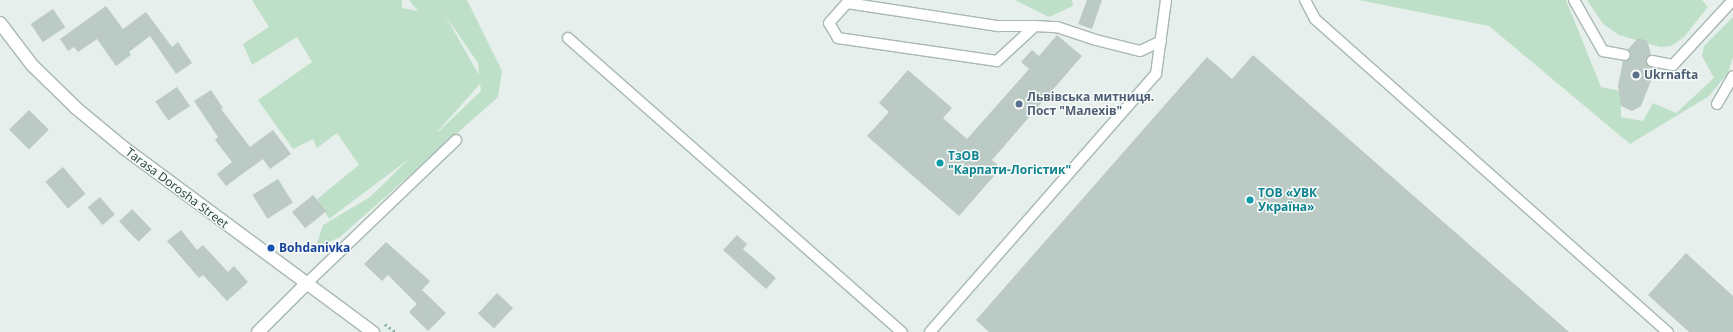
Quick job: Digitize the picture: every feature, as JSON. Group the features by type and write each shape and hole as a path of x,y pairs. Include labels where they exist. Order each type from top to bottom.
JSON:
{"street":[{"name":"Tarasa Dorosha Street","path":"0,23 32,65 76,108 124,148 306,284 373,332"},
{"path":"258,332 306,284"}],"lane":[{"path":"930,332 1156,74 1166,0"},
{"path":"1305,0 1315,19 1668,332"},
{"path":"1574,0 1603,51 1625,55"},
{"path":"1652,61 1673,65 1733,0"},
{"path":"1035,26 997,60 838,38 829,23 847,3 998,26 1035,26 1058,27 1096,40 1140,50 1161,41"},
{"path":"568,38 902,332"},
{"path":"1717,104 1733,76"},
{"path":"306,284 456,140"}],"green space":[{"path":"252,0 402,0 402,8 418,11 409,0 467,0 502,71 498,97 340,237 315,249 323,225 370,197 409,159 329,219 317,199 359,165 337,133 317,148 313,139 293,149 258,100 312,62 297,37 252,65 243,44 269,27","holes":["445,15 478,63 479,75","480,84 481,91 438,132 438,131"]},
{"path":"1015,0 1072,0 1073,6 1049,17"},
{"path":"1359,0 1566,0 1601,87 1621,91 1621,117 1643,121 1653,103 1676,113 1714,78 1702,56 1704,46 1733,17 1733,57 1728,73 1709,96 1630,144 1489,26"},
{"path":"1587,0 1702,0 1708,7 1684,37 1671,46 1660,47 1619,35 1603,24"}],"building":[{"path":"1087,0 1102,0 1092,29 1078,24"},
{"path":"106,6 123,29 146,12 172,47 178,42 192,63 176,74 150,36 129,52 131,55 116,66 97,39 78,52 74,47 68,51 60,39"},
{"path":"53,9 65,27 43,42 31,24"},
{"path":"1057,35 1082,56 992,160 1001,168 959,216 867,136 889,112 879,103 908,70 952,108 943,118 967,139 1029,69 1021,62 1032,50 1039,56"},
{"name":"Ukrnafta","path":"1638,38 1647,41 1651,55 1647,57 1646,63 1652,68 1652,78 1641,106 1632,111 1621,106 1618,86 1623,61 1630,59 1631,53 1628,49"},
{"name":"ТОВ «УВК Україна»","path":"1253,55 1569,332 989,332 976,320 1207,57 1232,79"},
{"path":"177,87 190,106 168,121 155,102"},
{"path":"211,90 223,108 221,109 250,147 273,130 291,154 270,169 263,159 226,186 217,174 232,162 215,140 218,137 194,101"},
{"path":"29,110 49,130 29,150 9,130"},
{"path":"63,167 85,194 68,209 45,182"},
{"path":"278,179 293,203 267,219 253,195"},
{"path":"313,195 326,211 305,228 292,212"},
{"path":"100,197 115,215 103,225 88,207"},
{"path":"132,209 151,229 139,242 119,222"},
{"path":"181,230 197,250 203,245 228,272 234,266 248,282 227,301 203,275 199,278 167,241"},
{"path":"737,235 747,244 743,249 776,278 766,289 723,250"},
{"path":"386,242 430,281 422,290 446,313 428,331 409,312 417,304 388,275 382,281 364,264"},
{"path":"1686,253 1733,296 1733,332 1689,332 1648,295"},
{"path":"497,293 513,308 494,328 478,313"}],"place":[{"name":"Ukrnafta","path":"1636,75"},
{"name":"Львівська митниця. Пост \"Малехів\"","path":"1019,104"},
{"name":"ТзОВ \"Карпати-Логістик\"","path":"940,163"},
{"name":"ТОВ «УВК Україна»","path":"1250,200"},
{"name":"Bohdanivka","path":"271,248"}]}
